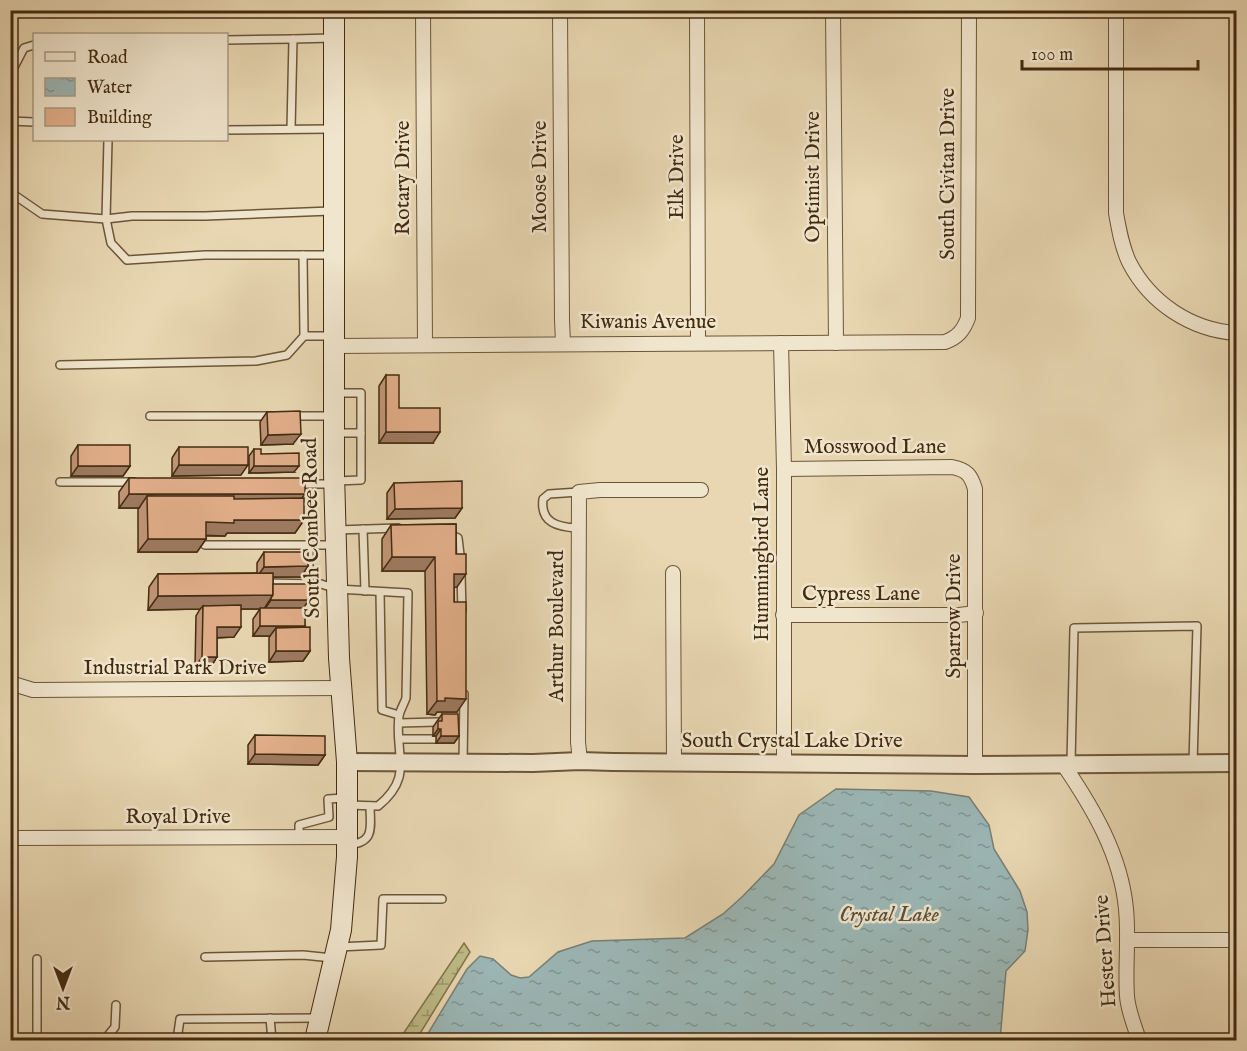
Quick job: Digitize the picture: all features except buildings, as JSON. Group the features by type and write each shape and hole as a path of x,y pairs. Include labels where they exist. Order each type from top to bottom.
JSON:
{"main road":[{"name":"South Combee Road","path":"315,1041 336,952 344,898 347,841 347,762 341,688 334,483 334,10"}],"street":[{"name":"Rotary Drive","path":"423,10 425,345"},
{"name":"Moose Drive","path":"560,10 563,343"},
{"name":"Elk Drive","path":"697,10 698,343"},
{"name":"Optimist Drive","path":"833,10 836,342"},
{"name":"South Civitan Drive","path":"959,334 968,318 969,10"},
{"path":"1116,10 1116,213 1125,251 1146,287 1171,311 1194,324 1220,332 1236,333"},
{"name":"Kiwanis Avenue","path":"335,341 425,345 781,344 945,342 959,334"},
{"name":"Hummingbird Lane","path":"781,344 784,469 784,764"},
{"name":"Mosswood Lane","path":"784,469 952,467 965,471"},
{"name":"Sparrow Drive","path":"965,471 971,477 975,489 975,765"},
{"path":"579,492 701,490"},
{"name":"Arthur Boulevard","path":"579,492 577,528 580,760"},
{"path":"673,573 674,763"},
{"name":"Cypress Lane","path":"783,615 959,615 976,613"},
{"name":"Industrial Park Drive","path":"10,683 33,690 341,688"},
{"name":"South Crystal Lake Drive","path":"347,762 400,763 463,756 533,763 580,760 674,763 975,765 1236,763"},
{"name":"Hester Drive","path":"1067,764 1091,805 1114,858 1122,884 1126,909 1127,999 1139,1041"},
{"name":"Royal Drive","path":"10,838 299,837 347,841"},
{"path":"1127,940 1236,940"}],"lane":[{"path":"228,40 334,38"},
{"path":"291,129 293,39"},
{"path":"10,75 24,48 33,45"},
{"path":"10,121 33,122"},
{"path":"228,130 334,129"},
{"path":"108,141 106,219 111,243 127,260 205,255 334,255"},
{"path":"10,192 42,214 106,219 132,216 205,216 334,211"},
{"path":"60,365 256,361 287,355 304,336 303,255"},
{"path":"304,336 335,341"},
{"path":"286,484 362,480 362,393 334,393"},
{"path":"150,416 277,416"},
{"path":"288,416 334,424 361,433"},
{"path":"60,482 144,482"},
{"path":"577,528 560,527 554,524 542,509 543,499 549,494 579,492"},
{"path":"205,545 309,545 363,529 409,528"},
{"path":"363,529 365,591"},
{"path":"440,529 458,538 461,550 462,616"},
{"path":"309,545 309,584"},
{"path":"258,583 309,584 337,589 408,593 406,699 399,719 400,776 395,790 378,806 328,799 328,817 300,825 299,837"},
{"path":"380,592 382,710 399,719 437,722"},
{"path":"1067,764 1074,628 1197,626 1193,763"},
{"path":"463,756 464,687"},
{"path":"453,722 463,722"},
{"path":"400,739 436,739"},
{"path":"454,739 463,756"},
{"path":"347,841 366,840 370,835 370,806"},
{"path":"205,957 303,955 381,945 383,899 442,899"},
{"path":"37,959 37,1041"},
{"path":"106,1041 115,1027 116,1005"},
{"path":"270,1018 272,1041"},
{"path":"177,1041 180,1019 321,1018"}],"green space":[{"path":"464,943 470,952 416,1040 399,1040"}],"water":[{"name":"Crystal Lake","path":"836,789 931,791 969,797 989,825 994,849 1020,891 1027,912 1028,930 1025,951 1006,971 1000,1040 424,1040 467,969 480,956 493,959 511,975 520,978 529,977 558,952 592,941 685,938 723,914 743,896 774,864 799,815"}]}
